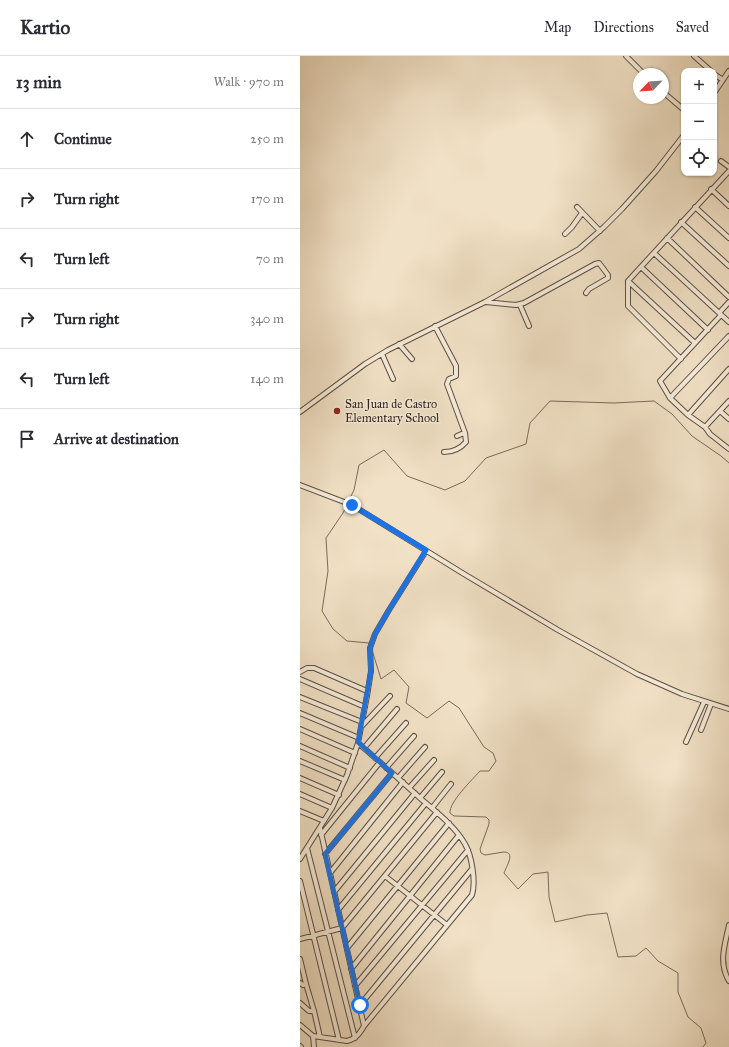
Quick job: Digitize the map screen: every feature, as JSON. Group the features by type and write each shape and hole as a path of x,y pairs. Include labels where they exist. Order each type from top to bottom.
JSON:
{"street":[{"path":"626,56 638,68"},
{"path":"694,56 708,68"},
{"path":"717,89 729,71"},
{"path":"717,76 723,80"},
{"path":"669,97 681,107"},
{"path":"300,412 365,364 399,344 485,302 576,251 600,231 643,185 681,139"},
{"path":"721,160 729,167"},
{"path":"681,359 628,306 628,281 711,189 728,173"},
{"path":"711,189 729,206"},
{"path":"577,207 600,231"},
{"path":"695,207 729,238"},
{"path":"565,234 572,228 582,213"},
{"path":"681,222 729,266"},
{"path":"667,238 729,297"},
{"path":"654,252 729,322"},
{"path":"485,302 520,305 599,263 608,275 608,278 588,290 586,294"},
{"path":"641,267 708,330"},
{"path":"628,281 695,343"},
{"path":"729,302 708,330 660,381 670,398 688,415 705,427 710,434 729,450"},
{"path":"520,305 530,326"},
{"path":"435,326 456,366 456,376 449,379 447,384 466,442 451,452 444,452"},
{"path":"670,398 729,336"},
{"path":"399,344 412,359"},
{"path":"382,354 393,379"},
{"path":"688,415 729,369"},
{"path":"705,427 729,401"},
{"path":"720,411 729,419"},
{"path":"458,436 464,433"},
{"path":"300,485 352,505 558,630 637,674 682,694 729,709"},
{"path":"300,859 332,808 350,768 365,707 371,671 370,648 375,634 426,550"},
{"path":"300,672 307,668 314,668 367,691"},
{"path":"300,680 365,707"},
{"path":"361,728 390,696"},
{"path":"300,697 362,722"},
{"path":"686,742 704,702"},
{"path":"701,730 710,704"},
{"path":"364,748 397,709"},
{"path":"300,713 358,740 364,748 449,823 464,842 468,850 474,883 472,895 355,1038 347,1041 313,1036 300,1025"},
{"path":"375,758 406,723"},
{"path":"300,729 354,753"},
{"path":"386,768 414,736"},
{"path":"300,746 350,768"},
{"path":"398,778 425,747"},
{"path":"410,788 434,760"},
{"path":"300,761 345,780"},
{"path":"322,835 380,762"},
{"path":"420,798 442,772"},
{"path":"325,854 392,773"},
{"path":"300,778 339,795"},
{"path":"330,873 403,782"},
{"path":"432,808 451,784"},
{"path":"334,892 415,793"},
{"path":"300,794 332,808"},
{"path":"338,910 426,802"},
{"path":"300,810 324,821"},
{"path":"300,939 342,928 437,812"},
{"path":"347,948 449,823"},
{"path":"320,828 364,1026"},
{"path":"352,969 459,836"},
{"path":"308,848 355,1038"},
{"path":"355,986 468,850"},
{"path":"360,1005 472,869"},
{"path":"385,876 447,925"},
{"path":"300,881 339,1040"},
{"path":"729,925 722,965 729,981"},
{"path":"300,959 320,1037"},
{"path":"300,983 303,985 306,984"},
{"path":"300,1003 309,1011 314,1011"},
{"path":"313,1036 314,1047"}],"waterway":[{"path":"348,502 354,490 359,465 384,450 407,476 445,490 465,481 486,458 526,444 530,423 550,401 614,403 654,401 672,414 692,436 729,463"},
{"path":"347,505 326,538 328,571 322,611 333,629 347,641 369,643"},
{"path":"372,650 381,679 394,670 409,687 406,703 427,718 449,701 459,708 484,747 493,753 496,761 489,771 480,771 457,797 453,803 450,813 454,816 486,817 489,820 480,849 481,853 485,855 504,852 508,853 510,857 504,873 518,889 533,874 548,872 549,897 555,922 587,915 607,913 618,957 636,956 646,948 658,961 678,973 678,992 688,1017 701,1028 706,1043 703,1047"}],"place":[{"name":"San Juan de Castro Elementary School","path":"337,411"}],"route":[{"path":"352,505 426,550 375,634 370,648 371,671 358,742 392,773 325,854 360,1005"}]}
